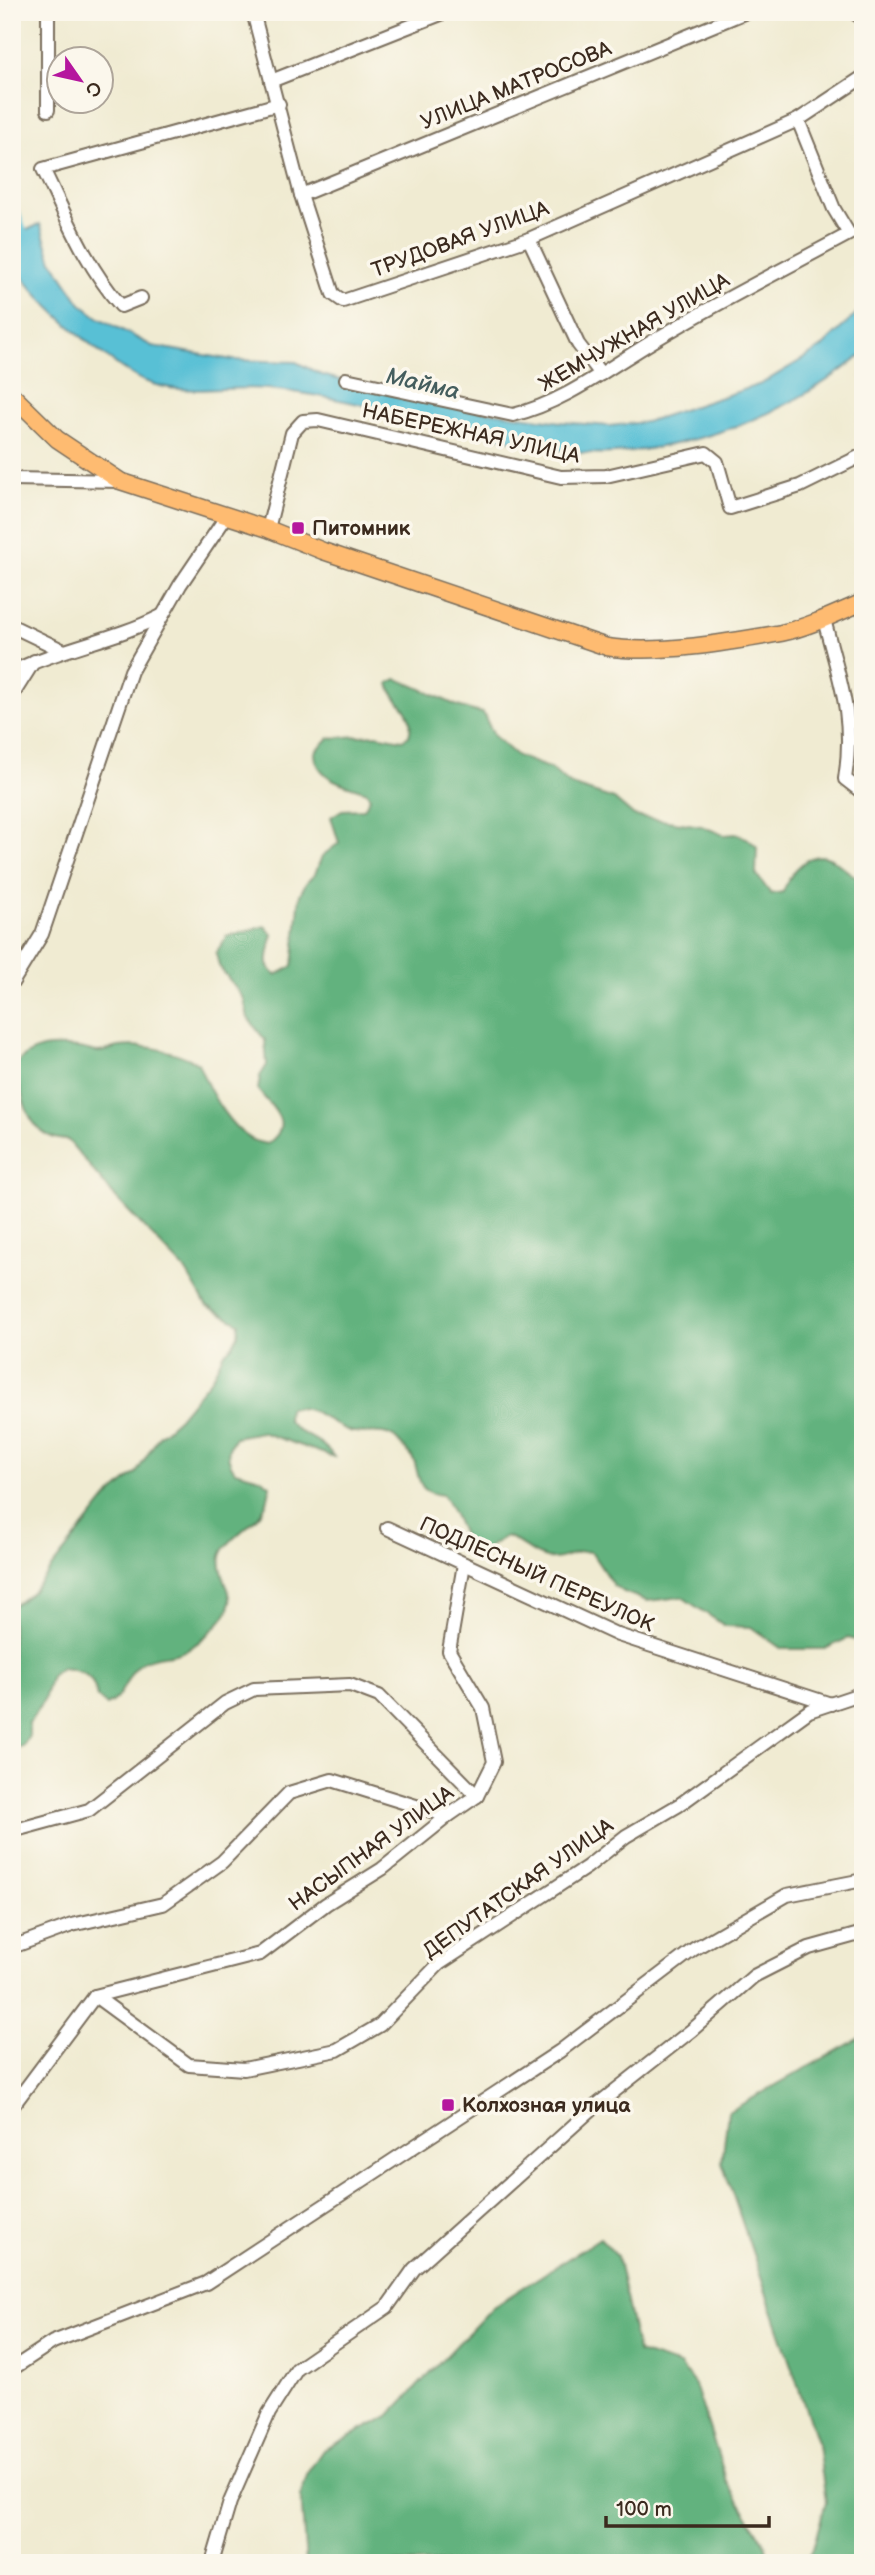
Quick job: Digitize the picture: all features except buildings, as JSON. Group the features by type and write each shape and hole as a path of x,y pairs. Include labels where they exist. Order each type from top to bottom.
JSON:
{"main road":[{"path":"12,395 57,439 120,481 268,529 323,551 607,647 631,651 659,649 782,632 824,619 863,602"}],"street":[{"path":"48,12 48,46"},
{"name":"ТРУДОВАЯ УЛИЦА","path":"253,12 301,195 333,294 343,301 528,239 798,120 863,78"},
{"path":"271,81 446,12"},
{"name":"УЛИЦА МАТРОСОВА","path":"301,195 746,12"},
{"path":"853,12 863,19"},
{"path":"141,298 121,306 105,288 80,245 43,169 279,104"},
{"name":"ЖЕМЧУЖНАЯ УЛИЦА","path":"346,379 513,415 536,409 601,374 655,339 849,234 834,209 798,120"},
{"path":"528,239 578,344 601,374"},
{"name":"НАБЕРЕЖНАЯ УЛИЦА","path":"268,529 292,433 303,421 318,420 561,477 606,476 706,453 717,461 730,508 800,486 863,455"},
{"path":"12,479 120,481"},
{"path":"12,983 42,934 131,671 161,616 226,517"},
{"path":"12,671 34,661 136,629 161,616"},
{"path":"824,619 846,699 850,747 845,779 863,793"},
{"path":"12,626 64,651"},
{"path":"12,696 34,661"},
{"name":"ПОДЛЕСНЫЙ ПЕРЕУЛОК","path":"387,1528 618,1635 832,1704"},
{"name":"НАСЫПНАЯ УЛИЦА","path":"95,1996 260,1954 326,1904 382,1869 447,1816 477,1796 494,1762 483,1708 449,1651 464,1564"},
{"path":"12,1831 89,1810 225,1703 254,1689 350,1685 379,1696 477,1796"},
{"name":"ДЕПУТАТСКАЯ УЛИЦА","path":"95,1996 189,2065 244,2069 337,2050 380,2025 439,1964 587,1867 626,1836 679,1805 809,1711 863,1693"},
{"path":"12,1947 72,1925 163,1904 222,1862 289,1793 332,1780 447,1816"},
{"path":"12,2369 54,2342 206,2283 560,2051 694,1949 788,1895 863,1880"},
{"path":"212,2563 230,2502 269,2413 297,2370 387,2307 414,2269 593,2108 692,2030 754,1976 809,1948 863,1933"},
{"path":"12,2107 95,1996"}],"green space":[{"path":"396,679 460,707 483,713 494,736 517,756 551,769 571,785 614,799 634,816 701,826 724,835 736,834 747,838 757,847 756,874 771,894 783,892 791,876 803,863 819,856 827,857 863,880 863,1642 848,1638 825,1649 782,1649 751,1627 725,1626 682,1597 647,1601 624,1592 613,1585 591,1552 557,1559 546,1558 506,1536 484,1550 472,1553 443,1495 429,1492 422,1486 414,1460 395,1438 384,1433 353,1432 313,1411 288,1408 287,1420 292,1426 323,1445 334,1457 261,1432 235,1437 228,1454 235,1471 260,1478 270,1485 265,1507 260,1515 231,1540 221,1556 230,1603 220,1622 185,1651 152,1658 137,1666 118,1696 106,1705 97,1697 93,1683 86,1675 61,1668 51,1676 44,1700 29,1723 29,1736 23,1746 12,1749 12,1607 32,1592 107,1498 137,1472 159,1436 179,1418 212,1378 223,1354 232,1346 238,1335 239,1323 206,1305 186,1271 116,1198 68,1140 43,1133 35,1125 24,1103 14,1066 35,1050 51,1047 81,1048 98,1052 119,1047 139,1047 170,1052 198,1063 224,1113 244,1134 267,1144 276,1137 281,1122 258,1090 260,1076 267,1065 265,1040 248,1018 244,999 219,966 216,953 227,936 265,926 272,934 268,957 271,971 276,975 293,966 300,894 315,874 322,856 339,843 331,817 342,810 364,809 370,798 367,792 326,775 316,761 315,752 329,738 376,735 402,740 409,736 410,719 389,683"},
{"path":"863,2036 863,2563 804,2563 812,2551 826,2502 818,2445 722,2163 728,2112"},
{"path":"600,2238 617,2256 638,2352 680,2365 695,2385 727,2482 766,2546 769,2563 306,2563 301,2495 308,2472 323,2450 389,2416 493,2307"}],"water":[{"path":"40,224 52,261 81,304 99,318 152,346 233,360 296,362 322,375 417,401 561,422 609,426 646,422 761,384 821,348 863,307 863,354 809,392 752,420 722,431 660,447 627,452 591,453 556,449 295,392 252,388 189,390 142,380 110,360 69,326 19,272 12,258 12,237"}],"waterway":[{"name":"Майма","path":"12,217 27,259"}],"place":[{"name":"Питомник","path":"298,528"},
{"name":"Колхозная улица","path":"448,2105"}]}
